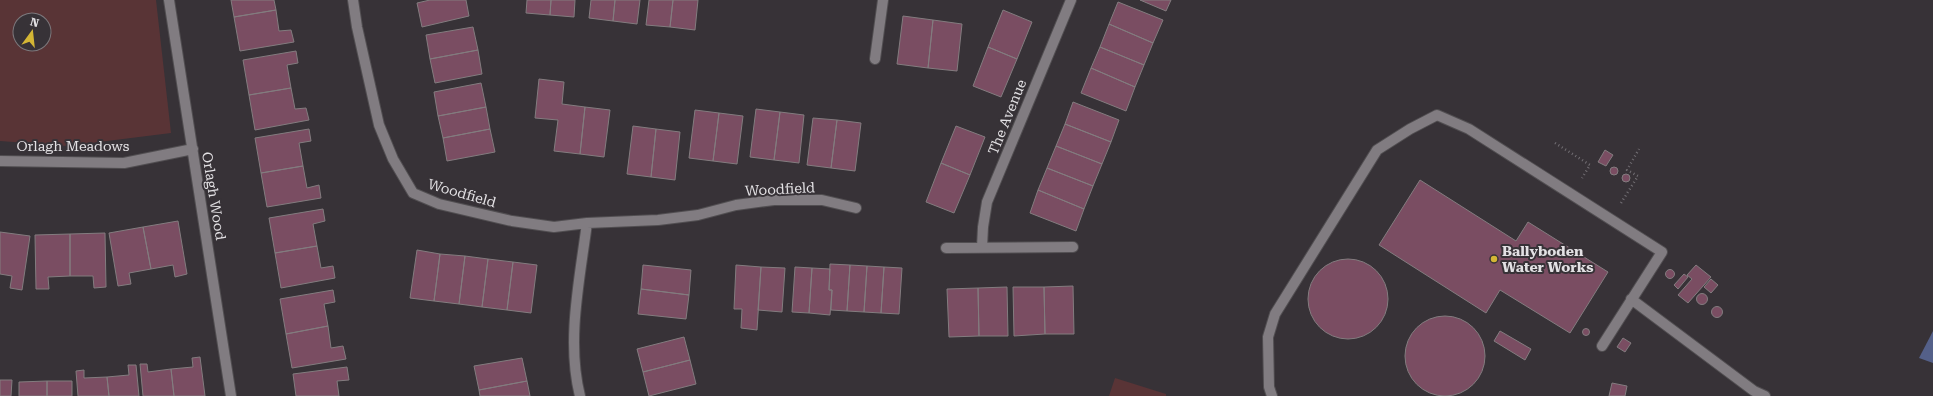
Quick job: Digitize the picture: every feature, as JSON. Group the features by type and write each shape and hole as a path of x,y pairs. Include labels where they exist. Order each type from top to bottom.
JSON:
{"street":[{"name":"Orlagh Wood","path":"169,0 231,396"},
{"name":"Woodfield","path":"353,0 357,27 380,125 393,159 413,193 439,204 512,221 554,227 587,223 658,220 698,216 736,205 774,200 822,200 856,208"},
{"path":"875,59 883,0"},
{"name":"The Avenue","path":"982,248 983,227 987,202 1071,0"},
{"path":"1272,396 1268,387 1268,337 1275,314 1377,150 1410,129 1437,115 1469,129 1662,252 1602,346"},
{"name":"Orlagh Meadows","path":"0,161 124,162 193,149"},
{"path":"580,396 577,382 575,321 587,223"},
{"path":"946,248 1073,247"},
{"path":"1632,299 1754,391 1765,396"}],"path":[{"path":"1555,143 1586,162"},
{"path":"1611,219 1638,176 1627,170 1639,149"}],"shaded area":[{"path":"0,0 156,0 171,133 67,146 0,141"},
{"path":"1115,378 1166,394 1166,396 1109,396"}],"water":[{"path":"1933,331 1933,363 1919,358"}],"building":[{"path":"231,0 274,0 276,10 234,17"},
{"path":"430,0 466,0 469,16 422,27 417,3"},
{"path":"527,0 551,0 550,15 526,13"},
{"path":"551,0 575,0 574,17 550,15"},
{"path":"591,0 615,0 613,21 589,18"},
{"path":"615,0 640,0 637,24 613,21"},
{"path":"649,0 673,0 670,27 646,25"},
{"path":"673,0 698,0 695,30 670,27"},
{"path":"1140,0 1171,0 1166,11"},
{"path":"1118,2 1163,20 1153,43 1109,24"},
{"path":"276,10 279,31 291,30 294,42 240,51 234,17"},
{"path":"1003,10 1032,22 1017,59 988,47"},
{"path":"903,16 933,20 928,68 897,64"},
{"path":"933,20 962,24 957,71 928,68"},
{"path":"1109,24 1153,43 1144,65 1100,47"},
{"path":"473,27 478,50 430,59 426,35"},
{"path":"988,47 1017,59 1001,97 973,86"},
{"path":"1100,47 1144,65 1135,87 1091,68"},
{"path":"478,50 482,74 435,83 430,59"},
{"path":"296,51 298,63 287,65 291,88 249,95 243,60"},
{"path":"1091,68 1135,87 1126,111 1081,93"},
{"path":"539,79 564,82 562,104 585,107 580,154 554,151 558,120 535,118"},
{"path":"481,83 486,107 438,116 434,92"},
{"path":"291,88 295,109 306,108 309,120 255,130 249,95"},
{"path":"1073,102 1119,120 1111,142 1065,124"},
{"path":"486,107 490,129 443,138 438,116"},
{"path":"585,107 610,110 604,157 580,154"},
{"path":"756,109 780,112 774,160 750,157"},
{"path":"695,110 719,113 713,161 689,158"},
{"path":"780,112 804,115 799,163 774,160"},
{"path":"719,113 743,116 737,164 713,161"},
{"path":"813,118 837,120 831,168 807,165"},
{"path":"837,120 861,123 855,171 831,168"},
{"path":"1065,124 1111,142 1102,164 1056,146"},
{"path":"633,126 656,129 651,177 627,174"},
{"path":"956,126 985,137 970,175 941,163"},
{"path":"309,129 311,141 299,143 303,166 261,173 255,138"},
{"path":"490,129 495,152 447,161 443,138"},
{"path":"656,129 680,132 675,180 651,177"},
{"path":"1056,146 1102,164 1093,186 1047,168"},
{"path":"1605,150 1613,155 1606,166 1598,162"},
{"path":"941,163 970,175 954,213 926,202"},
{"path":"303,166 307,188 319,185 321,198 267,207 261,173"},
{"path":"1612,167 1616,167 1618,171 1616,175 1612,175 1610,173 1610,169"},
{"path":"1047,168 1093,186 1084,209 1038,190"},
{"path":"1624,174 1628,174 1630,178 1628,182 1624,182 1622,180 1622,176"},
{"name":"Ballyboden Water Works","path":"1420,180 1516,241 1528,222 1608,272 1570,333 1500,290 1486,313 1379,245"},
{"path":"1038,190 1084,209 1076,231 1030,213"},
{"path":"323,209 325,221 313,224 317,246 275,253 269,218"},
{"path":"178,221 187,274 175,277 173,265 151,269 143,227"},
{"path":"143,227 151,269 129,273 131,284 118,286 109,233"},
{"path":"0,232 30,236 22,290 10,288 12,276 0,274"},
{"path":"105,233 106,287 94,288 93,276 70,276 70,234"},
{"path":"70,234 70,276 48,277 49,289 36,289 35,235"},
{"path":"317,246 321,268 333,266 335,278 281,288 275,253"},
{"path":"417,250 440,254 434,301 410,298"},
{"path":"440,254 465,256 459,304 434,301"},
{"path":"465,256 488,259 482,307 459,304"},
{"path":"488,259 513,262 507,310 482,307"},
{"path":"1348,259 1363,262 1376,271 1385,284 1388,299 1385,314 1376,327 1363,336 1348,339 1333,336 1320,327 1311,314 1308,299 1311,284 1320,271 1333,262"},
{"path":"513,262 537,265 531,313 507,310"},
{"path":"830,264 850,265 847,311 831,310 832,290 829,290"},
{"path":"643,265 691,270 689,295 641,289"},
{"path":"736,265 761,267 757,330 741,328 742,309 734,309"},
{"path":"850,265 867,266 864,312 847,311"},
{"path":"1696,265 1711,277 1688,303 1678,295 1692,279 1687,275"},
{"path":"867,266 884,267 881,313 864,312"},
{"path":"761,267 785,268 782,312 758,310"},
{"path":"795,267 812,268 809,313 792,312"},
{"path":"884,267 902,268 899,314 881,313"},
{"path":"812,268 830,269 829,290 832,290 830,315 809,313"},
{"path":"1670,269 1675,274 1670,279 1665,274"},
{"path":"1684,274 1688,277 1678,289 1674,285"},
{"path":"1711,279 1718,285 1711,293 1704,287"},
{"path":"1073,286 1074,334 1045,334 1044,287"},
{"path":"1007,287 1008,336 979,336 978,288"},
{"path":"1013,287 1044,287 1045,334 1014,336"},
{"path":"978,288 979,336 949,337 947,289"},
{"path":"641,289 689,295 686,319 638,314"},
{"path":"333,290 335,302 324,304 328,326 286,334 280,299"},
{"path":"1702,293 1706,295 1708,299 1706,303 1702,305 1698,303 1696,299 1698,295"},
{"path":"1717,306 1721,308 1723,312 1721,316 1717,318 1713,316 1711,312 1713,308"},
{"path":"1445,316 1460,319 1473,328 1482,341 1485,356 1482,371 1473,384 1460,393 1445,396 1430,393 1417,384 1408,371 1405,356 1408,341 1417,328 1430,319"},
{"path":"328,326 331,348 343,346 346,359 292,368 286,334"},
{"path":"1586,329 1589,332 1586,335 1583,332"},
{"path":"1500,331 1531,349 1525,360 1494,341"},
{"path":"684,337 690,360 643,372 637,349"},
{"path":"1623,338 1631,343 1625,352 1617,347"},
{"path":"200,357 205,396 174,396 171,369 193,367 192,358"},
{"path":"522,358 527,381 479,390 474,366"},
{"path":"690,360 696,384 649,396 643,372"},
{"path":"140,364 147,364 148,372 171,369 174,396 143,396"},
{"path":"128,365 136,365 139,396 109,396 107,377 129,375"},
{"path":"347,367 349,380 337,381 339,396 296,396 293,374"},
{"path":"84,370 84,378 107,377 109,396 78,396 76,371"},
{"path":"0,380 12,380 11,396 0,396"},
{"path":"47,381 47,396 19,396 19,382"},
{"path":"47,381 72,381 72,396 47,396"},
{"path":"527,381 530,396 480,396 479,390"},
{"path":"1612,383 1627,386 1625,396 1609,396"}],"place":[{"name":"Ballyboden Water Works","path":"1494,259"}]}
